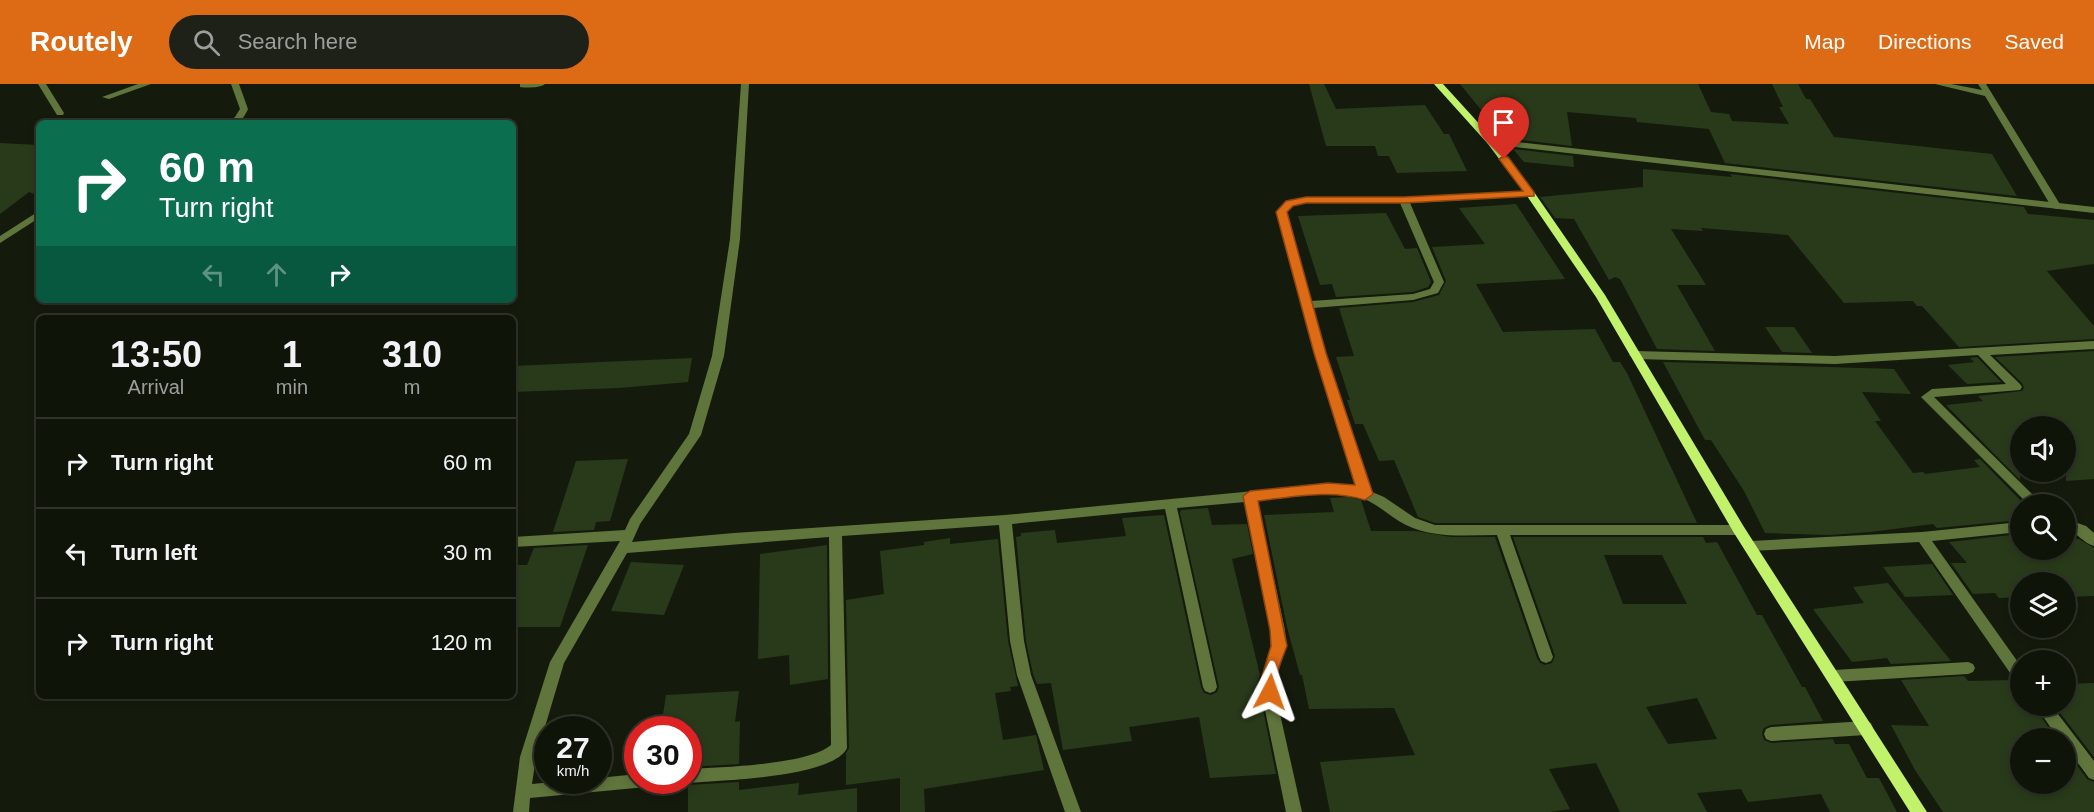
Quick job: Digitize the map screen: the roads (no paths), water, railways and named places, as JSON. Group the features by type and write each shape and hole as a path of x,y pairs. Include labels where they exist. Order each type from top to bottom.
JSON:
{"main road":[{"path":"1438,84 1491,142 1601,297 1739,530 1919,812"}],"street":[{"path":"42,84 60,113"},
{"path":"106,97 147,84"},
{"path":"235,84 244,109 236,120"},
{"path":"523,85 541,84"},
{"path":"521,812 528,757 557,662 623,548 635,522 695,435 718,356 735,238 744,84"},
{"path":"1939,84 1988,94"},
{"path":"1982,84 2056,206"},
{"path":"1491,142 2094,210"},
{"path":"1365,494 1320,353 1282,212 1286,205 1306,200 1404,200 1530,194"},
{"path":"1307,305 1393,299 1434,291 1439,282 1404,200"},
{"path":"0,240 36,216"},
{"path":"1635,355 1835,360 2094,345"},
{"path":"1981,352 2016,387 1932,393 1927,397 2026,494"},
{"path":"623,548 1005,520 1328,489 1356,490 1380,500 1410,521 1435,530 1739,530"},
{"path":"1250,496 1278,630 1279,646 1269,679 1271,705 1294,812"},
{"path":"1170,504 1210,687"},
{"path":"1005,520 1017,641 1024,675 1073,812"},
{"path":"2076,527 2094,541"},
{"path":"1751,546 1922,537 2010,528"},
{"path":"1502,530 1546,657"},
{"path":"702,775 781,767 831,757 837,753 839,748 835,531"},
{"path":"516,542 629,535"},
{"path":"1922,537 2010,662"},
{"path":"1834,676 1968,668"},
{"path":"2050,716 2094,773"},
{"path":"1772,734 1866,728"},
{"path":"524,792 624,782"}]}
